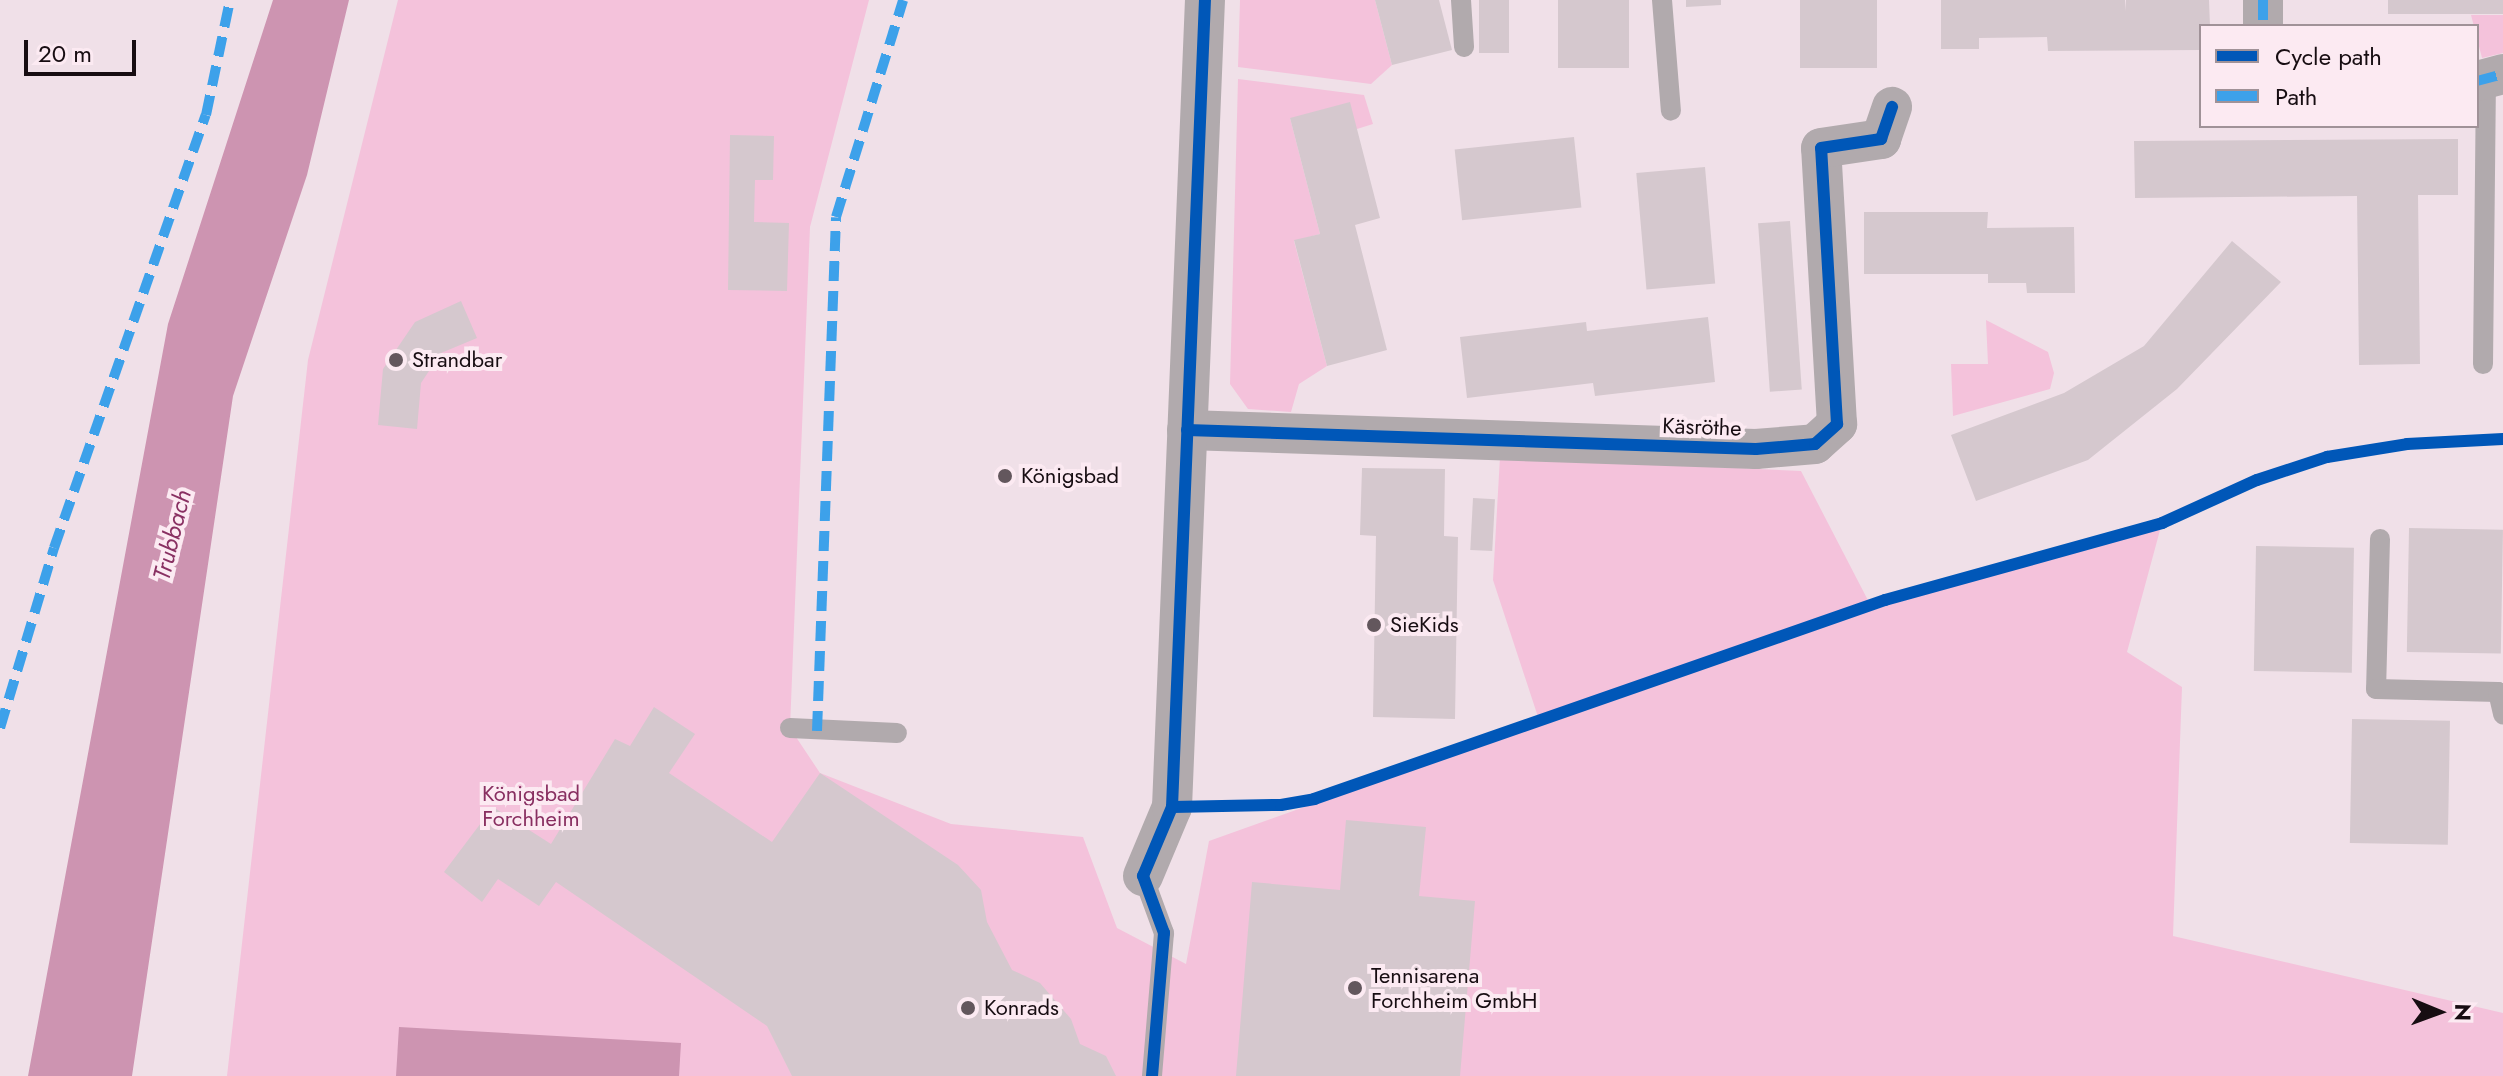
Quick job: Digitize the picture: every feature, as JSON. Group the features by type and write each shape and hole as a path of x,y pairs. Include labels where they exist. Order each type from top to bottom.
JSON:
{"street":[{"path":"1143,876 1172,807 1205,0"},
{"path":"2263,0 2263,24"},
{"name":"Käsröthe","path":"1187,430 1756,449 1815,444 1837,424 1821,148 1881,139 1892,107"}],"lane":[{"path":"1461,0 1464,47"},
{"path":"1662,0 1671,111"},
{"path":"2483,364 2489,78"},
{"path":"2380,539 2376,689 2498,692 2503,714"},
{"path":"790,728 897,733"},
{"path":"1143,876 1164,933 1152,1076"}],"green space":[{"name":"Königsbad Forchheim","path":"398,0 869,0 810,227 790,728 820,773 951,824 1083,837 1117,928 1186,964 1209,841 1540,723 1493,580 1500,457 1801,471 1873,610 2163,519 2127,652 2182,687 2173,936 2503,1013 2503,1076 227,1076 308,360"},
{"path":"1240,0 1375,0 1392,65 1371,84 1238,67"},
{"path":"2471,15 2503,15 2503,53 2482,58 2479,24 2473,24"},
{"path":"1238,79 1364,95 1373,124 1357,129 1290,118 1320,234 1294,241 1327,366 1299,384 1291,412 1248,409 1230,384"},
{"path":"1986,320 2048,352 2054,373 2050,389 1953,416 1951,364 1988,364"}],"water":[{"name":"Trubbach","path":"273,0 349,0 307,175 233,396 132,1076 28,1076 168,324"},
{"path":"399,1027 681,1043 679,1076 396,1076"}],"building":[{"path":"1375,0 1439,0 1452,50 1392,65"},
{"path":"1479,0 1509,0 1509,53 1479,53"},
{"path":"1558,0 1629,0 1629,68 1558,68"},
{"path":"1686,0 1721,0 1721,5 1686,7"},
{"path":"1800,0 1877,0 1877,68 1800,68"},
{"path":"1941,0 2125,0 2125,11 2126,0 2209,0 2210,24 2199,24 2199,50 2048,51 2047,37 1979,38 1979,49 1941,49"},
{"path":"2388,0 2503,0 2503,14 2388,14"},
{"path":"1350,102 1380,218 1355,225 1387,350 1327,366 1294,240 1320,234 1290,118"},
{"path":"730,135 774,136 773,180 755,180 754,222 789,223 787,291 728,290"},
{"path":"1574,137 1581,208 1462,220 1455,150"},
{"path":"2458,139 2458,195 2418,195 2420,364 2359,365 2357,196 2135,198 2134,141"},
{"path":"1705,167 1715,284 1646,290 1636,173"},
{"path":"1864,212 1988,212 1987,228 2074,227 2075,293 2027,293 2026,283 1988,283 1988,274 1864,274"},
{"path":"1790,221 1802,390 1770,392 1758,223"},
{"path":"2232,241 2281,282 2177,389 2088,460 1976,501 1951,435 2064,393 2144,346"},
{"path":"461,301 477,338 441,353 421,383 417,429 378,425 383,369 415,322"},
{"path":"1708,317 1715,382 1595,396 1593,383 1467,398 1460,337 1586,322 1587,331"},
{"path":"1362,468 1445,469 1444,536 1458,537 1455,719 1373,717 1376,536 1360,535"},
{"path":"1473,498 1495,499 1492,551 1470,550"},
{"path":"2409,528 2503,530 2501,654 2407,652"},
{"path":"2256,546 2354,548 2352,673 2254,671"},
{"path":"654,707 695,734 669,773 772,842 820,773 958,865 981,890 987,922 1012,970 1040,983 1071,1019 1080,1044 1106,1056 1116,1076 792,1076 767,1026 556,882 539,906 498,879 482,902 444,872 493,807 551,844 615,739 630,746"},
{"path":"2352,719 2450,721 2448,845 2350,843"},
{"name":"Tennisarena Forchheim GmbH","path":"1346,820 1426,827 1419,896 1475,901 1460,1076 1236,1076 1252,882 1340,890"}],"marked path":[{"path":"0,728 54,548 206,115 230,0"},
{"path":"817,731 836,217 903,0"},
{"path":"2263,0 2263,24"},
{"path":"2479,80 2503,74"}],"cycle path":[{"path":"1152,1076 1164,933 1143,876 1172,807 1205,0"},
{"path":"1187,430 1756,449 1815,444 1837,424 1821,148 1881,139 1892,107"},
{"path":"1172,807 1281,805 1314,799 1885,600 2162,523 2257,480 2327,457 2407,444 2503,439"}],"place":[{"name":"Strandbar","path":"396,360"},
{"name":"Königsbad","path":"1005,476"},
{"name":"SieKids","path":"1374,625"},
{"name":"Tennisarena Forchheim GmbH","path":"1355,988"},
{"name":"Konrads","path":"968,1008"}]}
